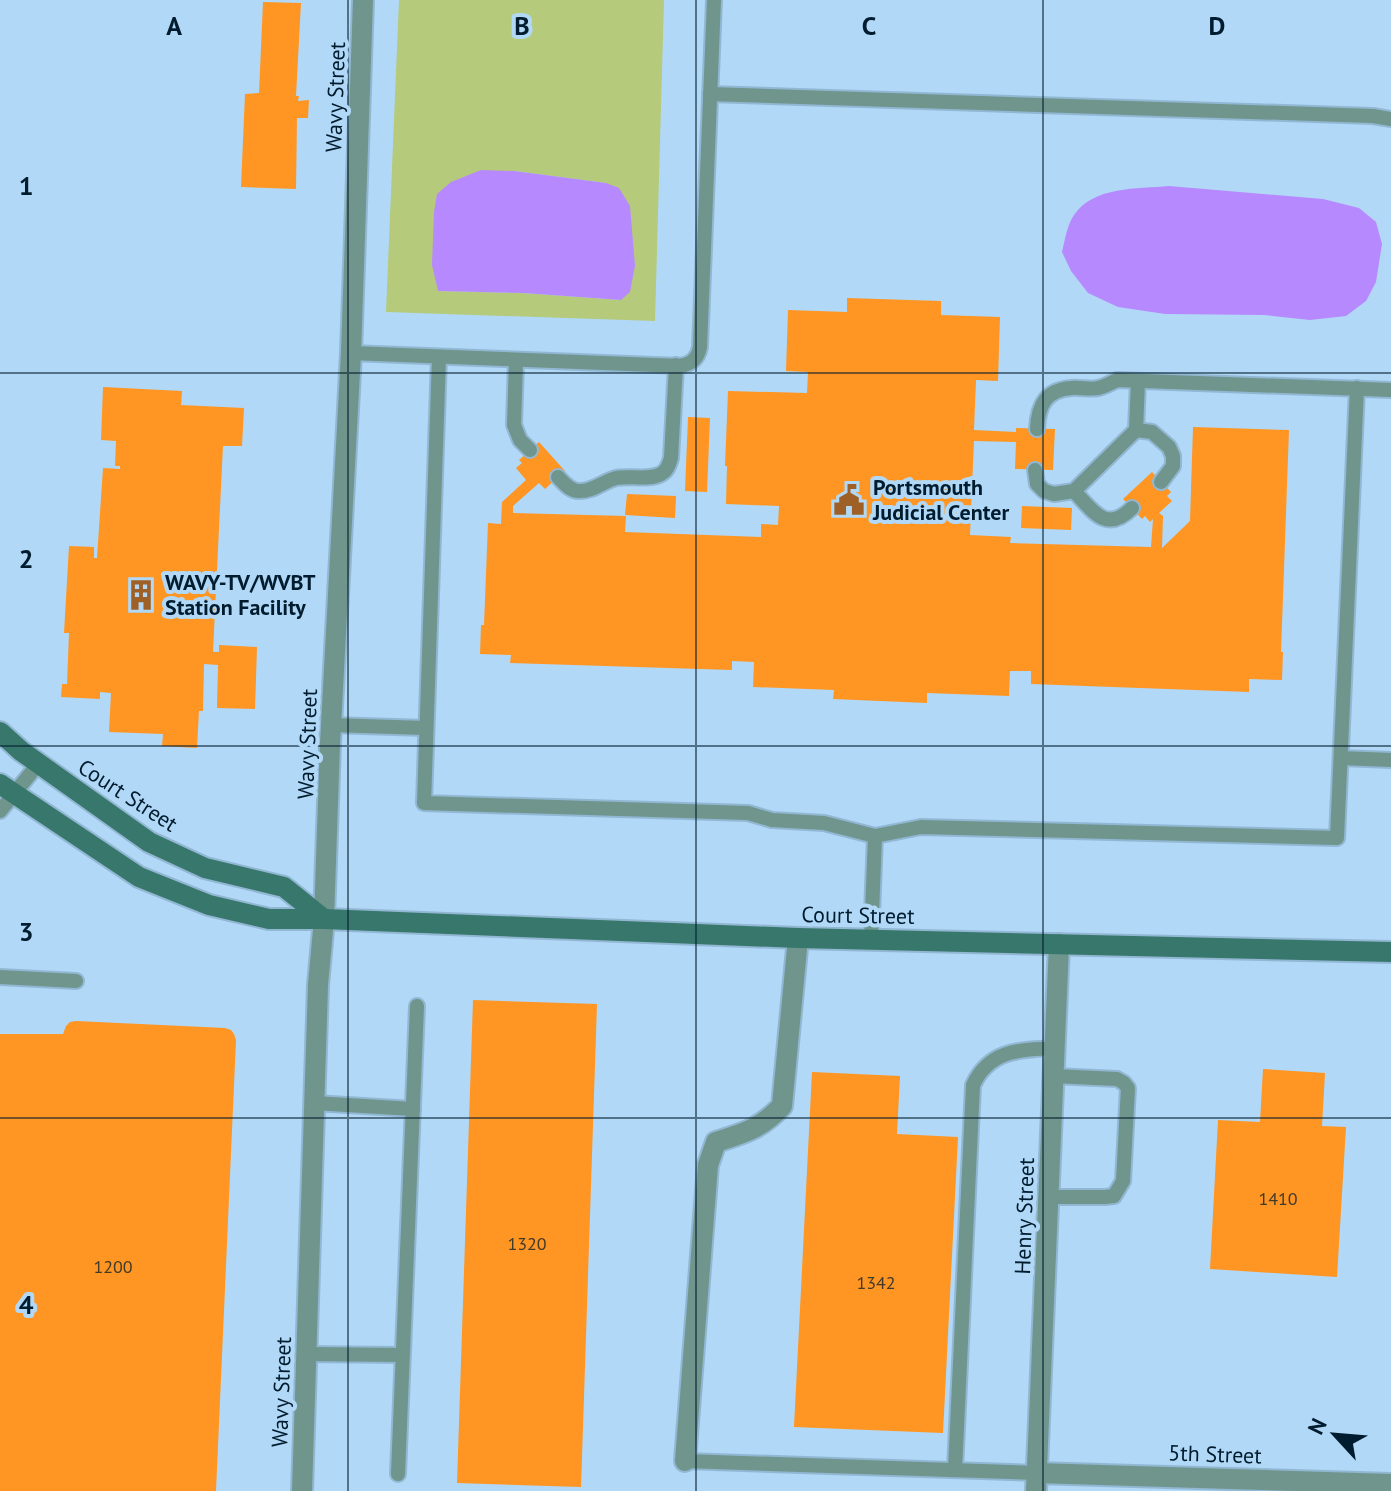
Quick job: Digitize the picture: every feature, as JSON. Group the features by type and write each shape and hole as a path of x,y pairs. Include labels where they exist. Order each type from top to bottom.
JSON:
{"main road":[{"name":"Court Street","path":"0,732 149,842 205,868 284,887 324,919"},
{"name":"Court Street","path":"7,788 139,877 209,905 269,919 798,938 1391,952"}],"street":[{"name":"Wavy Street","path":"302,1491 318,985 324,919 351,353 363,0"},
{"path":"685,1461 708,1165 716,1142 768,1121 782,1106 798,938"},
{"name":"Henry Street","path":"1036,1482 1059,944"},
{"name":"5th Street","path":"1036,1482 1391,1484"}],"lane":[{"path":"351,353 676,365 694,360 700,347 714,0"},
{"path":"710,94 1391,119"},
{"path":"439,357 424,803 748,813 772,820 824,823 875,836 921,827 1337,838 1357,388"},
{"path":"516,360 514,425 520,440 530,450"},
{"path":"558,477 567,487 580,491 617,478 651,477 668,468 676,365"},
{"path":"1037,429 1042,403 1054,392 1069,388 1097,388 1117,380 1391,390"},
{"path":"1035,470 1037,484 1044,491 1054,494 1074,491 1136,430 1138,381"},
{"path":"1136,430 1152,432 1169,447 1173,466 1161,482"},
{"path":"1074,491 1096,515 1105,520 1115,520 1132,508"},
{"path":"331,725 426,728"},
{"path":"1341,758 1391,760"},
{"path":"0,811 7,788 39,763"},
{"path":"871,940 875,836"},
{"path":"0,977 76,981"},
{"path":"398,1474 417,1006"},
{"path":"955,1470 973,1085 993,1060 1013,1050 1055,1048"},
{"path":"1048,1197 1105,1197 1114,1196 1119,1190 1123,1181 1128,1088 1117,1079 1054,1076"},
{"path":"314,1103 413,1109"},
{"path":"306,1354 402,1355"},
{"path":"685,1461 955,1470 1036,1482"}],"green space":[{"path":"399,0 664,0 655,321 386,312","holes":["514,171 606,183 621,300 438,291"]}],"shaded area":[{"path":"481,170 514,171 606,183 619,188 630,206 635,266 630,292 621,300 438,291 432,265 437,194 451,182"},
{"path":"1169,186 1323,199 1359,208 1376,222 1382,244 1376,282 1366,301 1346,316 1310,320 1264,315 1165,314 1118,307 1088,293 1071,271 1062,252 1074,215 1104,194"}],"building":[{"path":"263,2 301,3 296,96 299,96 298,101 309,100 308,118 297,118 296,189 241,187 245,94 259,93"},
{"name":"Portsmouth Judicial Center","path":"847,298 941,301 941,315 1000,317 998,381 976,380 974,430 1016,432 1016,428 1055,429 1053,470 1015,469 1016,442 974,441 970,535 1011,537 1010,543 1151,547 1153,519 1150,522 1145,516 1142,519 1123,499 1152,472 1171,492 1167,496 1172,501 1159,513 1163,516 1162,548 1190,521 1193,427 1289,430 1282,680 1249,679 1249,692 1031,684 1031,671 1010,671 1009,696 927,693 927,703 833,699 834,690 753,687 754,662 732,661 732,670 510,663 511,655 480,654 488,523 501,524 502,502 526,480 516,468 522,463 519,460 539,442 565,471 545,489 539,483 513,506 513,513 626,516 625,532 761,537 761,524 778,525 779,506 726,504 728,391 807,393 808,372 786,371 788,310 847,312"},
{"name":"WAVY-TV/WVBT Station Facility","path":"103,387 182,391 181,405 244,408 242,446 223,446 213,652 219,652 219,645 257,647 255,709 217,708 218,665 204,664 203,711 199,711 197,748 162,746 163,734 109,732 111,693 100,692 100,699 61,697 62,684 67,684 69,633 64,633 69,546 94,547 94,558 97,558 103,468 120,469 120,466 115,466 116,441 101,440"},
{"path":"688,417 710,418 707,492 685,491"},
{"path":"627,494 676,496 675,518 625,515"},
{"path":"1022,506 1072,508 1071,530 1021,528"},
{"path":"473,1000 597,1004 581,1487 457,1483"},
{"path":"70,1022 225,1028 231,1030 236,1040 216,1491 0,1491 0,1034 63,1034"},
{"path":"1263,1069 1325,1073 1322,1126 1346,1127 1337,1277 1210,1269 1218,1120 1260,1122"},
{"path":"812,1072 900,1076 897,1134 958,1137 943,1433 794,1427"}],"place":[{"name":"Portsmouth Judicial Center","path":"849,500"},
{"name":"WAVY-TV/WVBT Station Facility","path":"141,595"}]}
